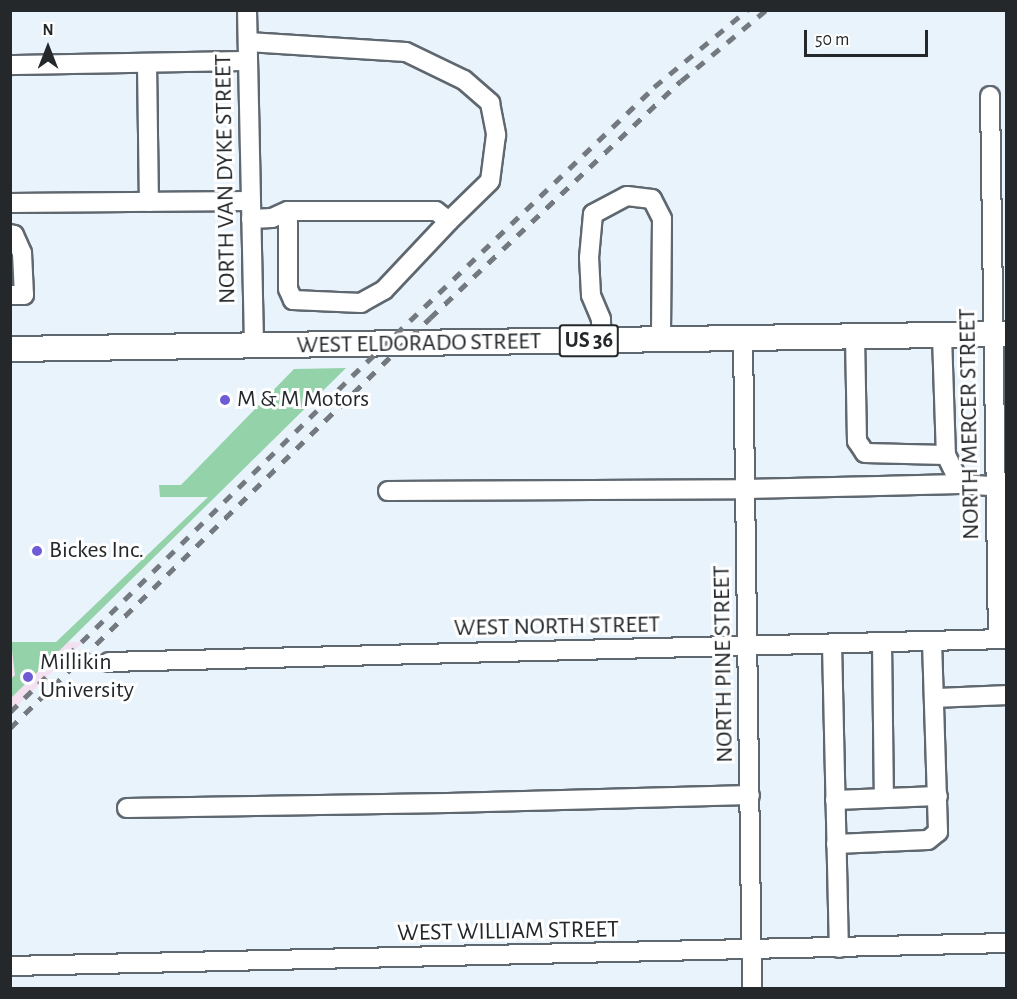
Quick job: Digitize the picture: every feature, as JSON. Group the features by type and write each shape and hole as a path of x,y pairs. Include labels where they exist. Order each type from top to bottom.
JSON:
{"main road":[{"name":"WEST ELDORADO STREET","path":"10,350 1000,334"}],"street":[{"name":"NORTH VAN DYKE STREET","path":"247,10 254,346"},
{"path":"248,42 406,52 465,80 490,103 496,135 490,181 384,290 362,303 293,300 288,289 288,212"},
{"path":"10,64 248,61"},
{"path":"147,63 149,202"},
{"name":"NORTH MERCER STREET","path":"990,96 992,208 1000,334 1002,639"},
{"path":"602,341 601,319 591,296 589,258 593,214 627,196 652,199 662,219 661,340"},
{"path":"10,203 149,202 251,210 272,218 288,212 436,211 449,221"},
{"path":"10,234 14,235 22,253 24,295 10,295"},
{"path":"942,336 946,455 960,484"},
{"path":"855,337 857,441 865,453 946,455"},
{"name":"NORTH PINE STREET","path":"742,339 752,988"},
{"path":"388,491 745,489 960,484 1001,487"},
{"name":"WEST NORTH STREET","path":"109,662 1002,639"},
{"path":"836,844 928,840 938,832 932,641"},
{"path":"882,642 884,798"},
{"path":"832,644 839,948"},
{"path":"935,698 1006,695"},
{"path":"127,808 750,795"},
{"path":"835,800 938,796"},
{"name":"WEST WILLIAM STREET","path":"10,966 751,951 1006,943"}],"shaded area":[{"name":"Millikin University","path":"11,642 83,642 11,712"}],"green space":[{"path":"346,368 11,698 11,679 15,675 11,642 56,642 208,497 160,497 159,485 181,485 294,369"}],"railway":[{"path":"10,712 352,376 654,87 747,10"},
{"path":"10,728 430,318 681,81 766,10"}],"place":[{"name":"M & M Motors","path":"225,400"},
{"name":"Bickes Inc.","path":"37,551"},
{"name":"Millikin University","path":"28,677"}]}
